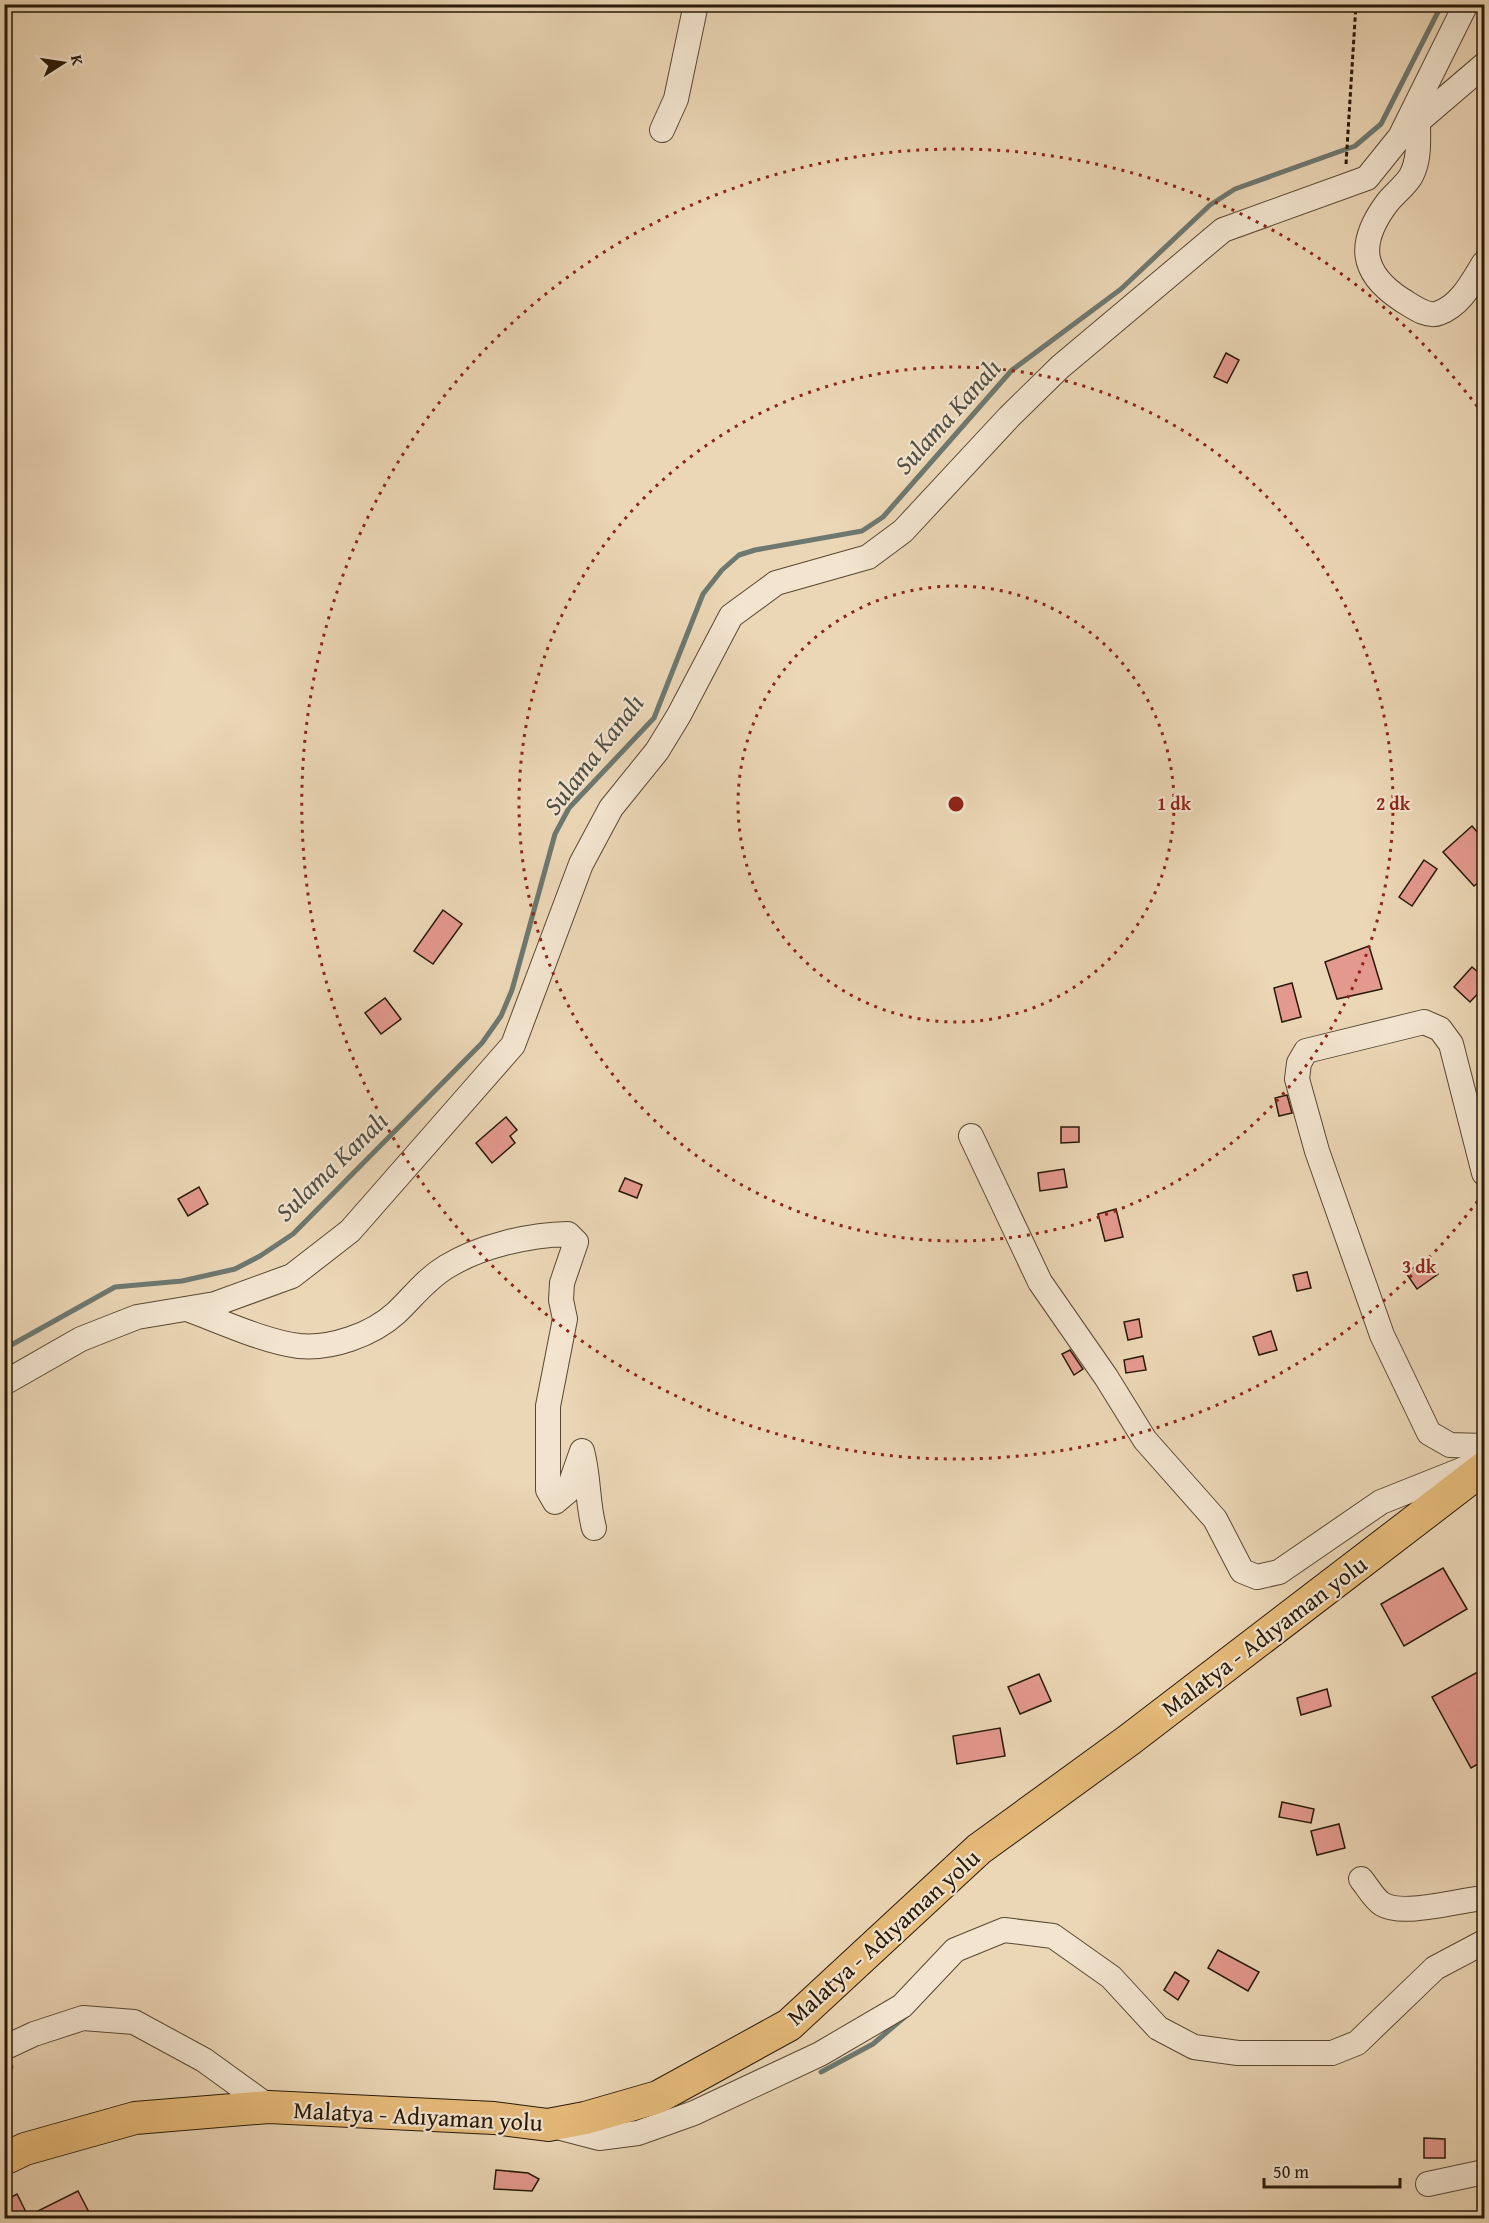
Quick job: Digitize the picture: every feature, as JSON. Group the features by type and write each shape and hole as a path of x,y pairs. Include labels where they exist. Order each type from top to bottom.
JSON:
{"main road":[{"name":"Malatya - Adıyaman yolu","path":"4,2159 26,2149 135,2118 269,2107 494,2118 548,2125 585,2118 658,2097 789,2025 979,1849 1129,1740 1485,1468"}],"street":[{"path":"662,130 676,99 696,4"},
{"path":"1466,4 1409,129 1416,164 1410,177 1387,203 1372,227 1365,249 1370,265 1398,297 1417,309 1434,315 1448,310 1456,303 1485,264"},
{"path":"4,1383 81,1339 137,1317 215,1304 292,1276 350,1231 513,1045 581,864 611,808 657,751 731,616 776,583 867,557 903,531 1009,417 1060,367 1222,230 1367,178 1409,129 1485,65"},
{"path":"1485,1173 1451,1044 1440,1029 1424,1022 1306,1051 1299,1063 1297,1079 1317,1151 1382,1335 1429,1433 1450,1445 1485,1446"},
{"path":"970,1136 1040,1282 1106,1377 1145,1440 1215,1519 1242,1571 1249,1576 1257,1577 1279,1572 1381,1502 1485,1461"},
{"path":"187,1309 238,1329 299,1346 333,1345 365,1332 395,1314 424,1282 447,1266 487,1248 549,1234 568,1233 576,1242 562,1283 561,1300 565,1319 548,1406 548,1490 555,1502 568,1491 582,1451 586,1464 587,1502 594,1528"},
{"path":"1361,1879 1381,1903 1396,1909 1412,1910 1485,1898"},
{"path":"548,2125 599,2138 638,2133 694,2113 820,2054 902,2006 956,1950 1004,1930 1053,1936 1111,1977 1158,2028 1194,2047 1238,2053 1332,2053 1357,2043 1435,1968 1485,1942"},
{"path":"4,2048 34,2034 83,2018 134,2022 204,2060 269,2107"},
{"path":"1428,2184 1485,2172"}],"path":[{"path":"1346,157 1356,4"}],"building":[{"path":"1226,353 1239,360 1227,383 1214,377"},
{"path":"1472,826 1485,841 1485,877 1474,886 1443,852"},
{"path":"1424,860 1437,869 1412,906 1399,897"},
{"path":"443,910 462,924 433,964 414,951"},
{"path":"1369,946 1382,989 1337,999 1325,962"},
{"path":"1472,967 1485,978 1485,986 1470,1002 1454,987"},
{"path":"1292,983 1301,1017 1282,1022 1274,988"},
{"path":"385,998 401,1019 381,1034 365,1013"},
{"path":"1287,1095 1292,1113 1279,1116 1275,1098"},
{"path":"506,1117 517,1130 510,1136 515,1143 492,1163 476,1143"},
{"path":"1061,1127 1079,1127 1079,1142 1061,1143"},
{"path":"1064,1169 1067,1187 1040,1191 1038,1173"},
{"path":"625,1178 642,1185 637,1198 619,1191"},
{"path":"199,1187 208,1204 188,1216 178,1199"},
{"path":"1116,1209 1123,1237 1105,1241 1098,1214"},
{"path":"1428,1258 1438,1274 1417,1289 1406,1273"},
{"path":"1307,1272 1311,1288 1297,1291 1293,1275"},
{"path":"1139,1319 1142,1337 1128,1340 1124,1322"},
{"path":"1271,1331 1277,1350 1259,1355 1253,1337"},
{"path":"1070,1350 1083,1369 1074,1375 1062,1354"},
{"path":"1143,1356 1146,1370 1126,1373 1124,1360"},
{"path":"1443,1568 1467,1609 1404,1646 1381,1604"},
{"path":"1485,1668 1485,1760 1471,1768 1432,1697"},
{"path":"1039,1674 1051,1701 1020,1714 1008,1687"},
{"path":"1327,1689 1331,1706 1301,1715 1297,1698"},
{"path":"1000,1728 1005,1756 957,1764 953,1736"},
{"path":"1282,1802 1314,1809 1311,1823 1279,1817"},
{"path":"1339,1824 1345,1848 1317,1855 1311,1831"},
{"path":"1218,1950 1259,1972 1248,1991 1208,1968"},
{"path":"1175,1972 1189,1981 1178,2000 1164,1990"},
{"path":"1424,2138 1445,2139 1445,2158 1424,2158"},
{"path":"496,2170 528,2173 539,2179 532,2191 494,2189"},
{"path":"78,2191 92,2218 9,2218 4,2210 4,2201 17,2194 28,2216"}],"waterway":[{"name":"Sulama Kanalı","path":"4,1349 115,1287 182,1281 235,1269 293,1234 482,1043 501,1016 512,990 555,834 569,808 654,718 703,594 722,570 739,555 755,550 862,531 883,517 1012,370 1121,289 1210,205 1235,189 1355,146 1381,124 1442,4"},
{"name":"Sulama Kanalı","path":"821,2072 873,2044 907,2015"},
{"name":"Sulama Kanalı","path":"4,2070 11,2067"}]}
